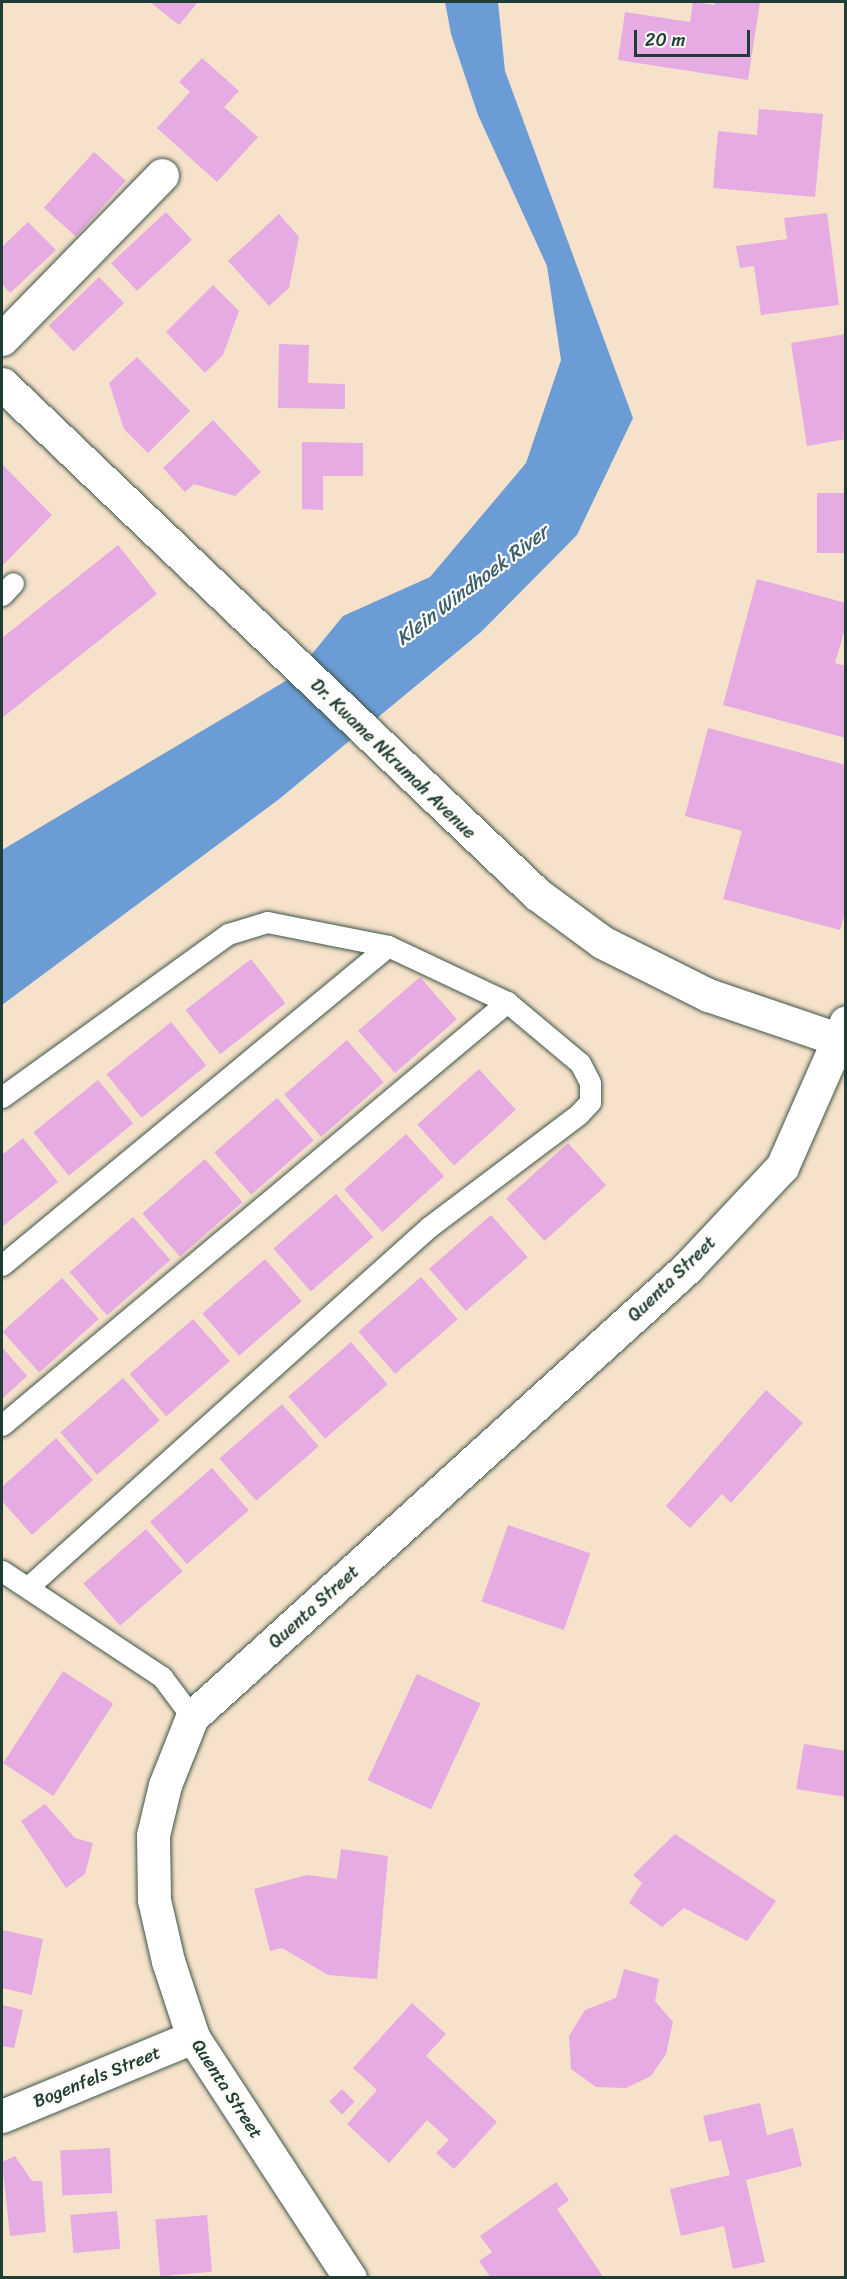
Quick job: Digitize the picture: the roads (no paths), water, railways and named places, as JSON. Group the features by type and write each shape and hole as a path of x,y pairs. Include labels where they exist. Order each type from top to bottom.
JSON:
{"street":[{"path":"2,339 162,175"},
{"name":"Dr. Kwame Nkrumah Avenue","path":"2,384 446,811 537,894 602,942 708,995 844,1034"},
{"name":"Quenta Street","path":"350,2277 193,2037 168,1961 154,1900 153,1835 165,1785 192,1717 687,1268 782,1167 844,1034"},
{"name":"Bogenfels Street","path":"2,2116 193,2037"}],"lane":[{"path":"2,1097 228,934 267,922 388,946 507,1002 580,1062 590,1083 590,1102 429,1227 29,1586"},
{"path":"2,1265 388,946"},
{"path":"2,1425 507,1002"},
{"path":"2,1571 29,1586 162,1677 192,1717"}],"water":[{"name":"Klein Windhoek River","path":"445,2 498,2 505,71 633,418 577,535 481,632 278,800 2,1005 2,850 294,676 343,616 430,577 526,463 561,360 547,266 478,115 451,34"}]}
